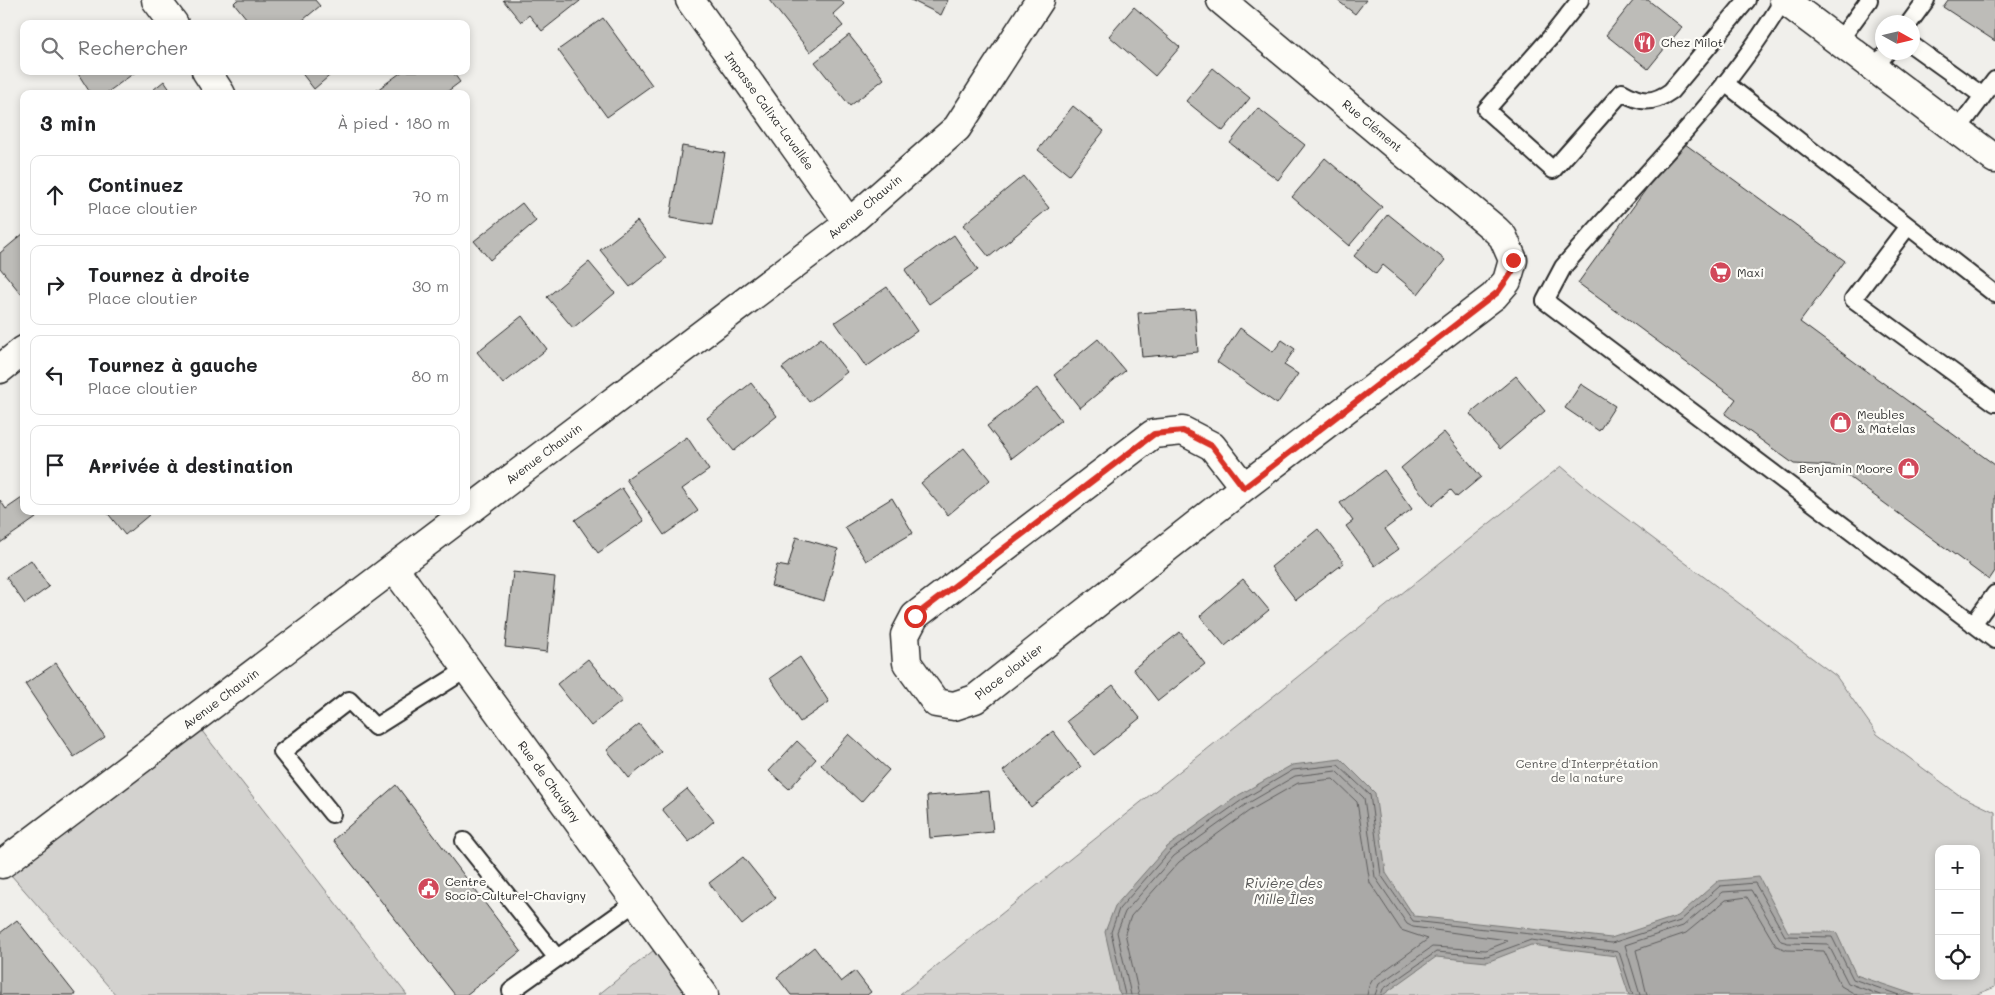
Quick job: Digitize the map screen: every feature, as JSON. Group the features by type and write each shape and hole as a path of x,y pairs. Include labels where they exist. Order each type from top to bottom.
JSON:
{"street":[{"path":"156,0 171,20"},
{"name":"Impasse Calixa-Lavallée","path":"690,0 849,223"},
{"name":"Avenue Chauvin","path":"470,510 849,223 957,128 1040,0"},
{"name":"Rue Clément","path":"1221,0 1496,230 1503,237 1513,260"},
{"path":"1783,0 1839,41 1875,57"},
{"path":"1881,60 1958,131 1993,153"},
{"path":"209,75 218,90"},
{"name":"Place cloutier","path":"1244,488 1212,446 1183,431 1154,434 915,616 905,635 907,663 936,704 954,706 975,700 1244,488 1498,292 1512,272 1513,260"},
{"path":"0,369 20,353"},
{"name":"Avenue Chauvin","path":"2,864 464,515"},
{"name":"Rue de Chavigny","path":"394,568 704,995"}],"lane":[{"path":"1580,0 1550,38 1486,110 1553,170 1622,92 1646,103 1659,100 1671,91 1747,0"},
{"path":"1783,0 1762,35 1725,83 1563,267 1545,301 1995,640"},
{"path":"1839,41 1869,0"},
{"path":"1915,15 1926,0"},
{"path":"1920,51 1982,96"},
{"path":"1958,131 1995,80"},
{"path":"1725,83 1995,294"},
{"path":"1908,226 1853,299 1995,403"},
{"path":"1973,624 1995,594"},
{"path":"332,814 282,752 349,700 374,727 467,669"},
{"path":"464,841 557,958"},
{"path":"511,991 636,902"}],"green space":[{"name":"Centre d'Interprétation de la nature","path":"1561,466 1595,495 1836,676 1877,734 1959,795 1995,812 1995,987 1975,995 900,995"},
{"path":"195,722 407,995 116,995 4,867"},
{"path":"659,946 698,995 598,995"}],"water":[{"name":"Rivière des Mille Îles","path":"1341,759 1375,793 1386,873 1414,916 1611,938 1678,916 1718,881 1759,877 1788,932 1836,932 1856,975 1915,995 1629,995 1616,956 1531,945 1487,962 1436,957 1383,995 1121,995 1118,990 1105,932 1115,906 1167,847 1239,795 1292,765"}],"building":[{"path":"237,0 315,0 320,6 303,20 248,20 234,3"},
{"path":"503,0 580,1 542,31 529,15 521,22"},
{"path":"769,0 841,0 844,4 833,14 843,26 810,52"},
{"path":"911,0 948,0 941,15"},
{"path":"1337,0 1366,0 1355,14"},
{"path":"1634,0 1648,0 1682,27 1648,69 1606,35"},
{"path":"1948,0 1995,0 1995,41 1943,7"},
{"path":"1134,7 1180,47 1155,76 1109,36"},
{"path":"603,18 652,85 607,117 558,50"},
{"path":"849,35 884,79 850,106 815,62"},
{"path":"1213,68 1250,98 1223,131 1186,101"},
{"path":"79,75 131,75 111,90 88,90"},
{"path":"303,75 330,75 314,89"},
{"path":"398,75 455,75 460,82 449,90 377,90"},
{"path":"164,81 170,90 153,90"},
{"path":"1073,106 1104,131 1069,175 1038,150"},
{"path":"1258,108 1305,145 1278,180 1230,143"},
{"path":"1681,141 1845,261 1800,322 1995,465 1995,571 1989,580 1834,466 1794,464 1725,414 1736,399 1578,283"},
{"path":"682,146 725,153 712,225 670,218"},
{"path":"1325,158 1382,207 1349,246 1292,197"},
{"path":"1023,176 1049,208 989,257 963,225"},
{"path":"522,203 536,221 490,260 474,241"},
{"path":"1388,214 1445,260 1418,294 1383,265 1376,274 1354,256"},
{"path":"637,221 666,258 630,287 600,250"},
{"path":"954,235 978,270 929,304 905,270"},
{"path":"20,236 20,293 0,268 0,253"},
{"path":"589,262 615,293 573,328 547,297"},
{"path":"887,287 917,331 866,367 835,322"},
{"path":"1195,309 1198,352 1142,357 1138,313"},
{"path":"522,316 547,349 503,384 477,352"},
{"path":"1240,328 1273,352 1282,340 1295,349 1284,365 1298,374 1277,404 1217,362"},
{"path":"821,338 847,372 809,402 782,368"},
{"path":"1098,339 1125,371 1080,408 1054,375"},
{"path":"1516,376 1545,411 1500,449 1470,414"},
{"path":"751,383 777,416 734,451 707,418"},
{"path":"1581,384 1615,406 1599,431 1565,408"},
{"path":"1037,388 1061,420 1012,458 987,426"},
{"path":"1444,432 1481,477 1457,497 1451,490 1432,506 1401,468"},
{"path":"687,437 709,470 682,489 698,511 664,535 626,479"},
{"path":"964,448 990,480 948,515 921,483"},
{"path":"1384,470 1412,509 1385,529 1399,549 1375,566 1346,526 1353,521 1340,503"},
{"path":"622,488 644,521 598,553 575,520"},
{"path":"892,498 913,533 866,561 845,527"},
{"path":"20,499 20,515 34,515 36,518 0,543 0,500 6,509"},
{"path":"109,515 149,515 125,535"},
{"path":"1318,529 1344,563 1296,600 1271,567"},
{"path":"796,537 838,549 824,601 771,586 777,565 788,567"},
{"path":"31,560 49,587 25,604 6,577"},
{"path":"513,572 555,577 547,652 505,647"},
{"path":"1243,579 1269,610 1225,646 1200,616"},
{"path":"1180,632 1205,664 1158,701 1133,669"},
{"path":"800,657 829,702 800,722 770,678"},
{"path":"588,659 622,701 591,726 557,684"},
{"path":"56,663 105,737 74,757 25,684"},
{"path":"1113,685 1140,718 1094,755 1067,721"},
{"path":"639,724 661,752 629,778 607,750"},
{"path":"1053,731 1081,767 1031,807 1003,771"},
{"path":"849,734 889,770 861,802 821,765"},
{"path":"797,741 816,759 789,789 769,771"},
{"path":"396,785 521,951 466,995 455,995 333,840"},
{"path":"687,789 714,821 689,842 662,809"},
{"path":"989,791 993,832 930,838 927,796"},
{"path":"743,857 776,898 742,925 709,883"},
{"path":"17,920 76,995 0,995 0,933"},
{"path":"814,947 841,982 855,971 871,992 867,995 791,995 777,977"}],"place":[{"name":"Chez Milot","path":"1645,43"},
{"name":"Maxi","path":"1721,273"},
{"name":"Meubles & Matelas","path":"1841,422"},
{"name":"Benjamin Moore","path":"1909,469"},
{"name":"Centre Socio-Culturel-Chavigny","path":"429,889"}],"route":[{"path":"915,616 1154,434 1183,431 1212,446 1244,488 1498,292 1512,272 1513,260"}]}
